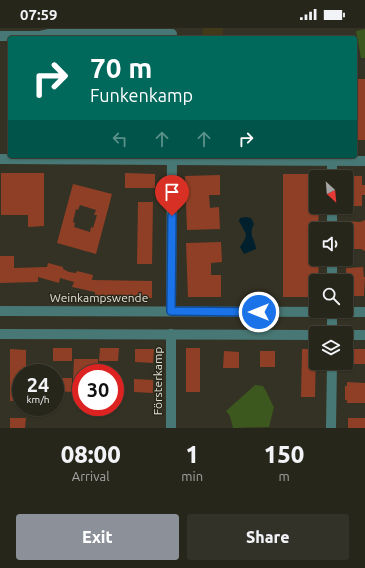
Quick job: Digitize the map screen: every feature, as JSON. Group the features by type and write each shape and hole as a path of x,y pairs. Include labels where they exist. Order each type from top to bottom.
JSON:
{"street":[{"path":"0,36 172,33"},
{"path":"0,159 172,158 365,161"},
{"path":"171,311 172,158"},
{"path":"332,161 332,170"},
{"name":"Weinkampswende","path":"0,311 309,311"},
{"name":"Weinkampswende","path":"353,312 365,312"},
{"path":"0,334 309,335"},
{"name":"Försterkamp","path":"171,334 171,428"},
{"path":"353,335 365,335"},
{"path":"331,428 332,370"}],"green space":[{"path":"365,29 365,58 361,58 356,31"},
{"path":"255,385 263,386 274,407 269,427 233,428 230,416 226,411"}],"sand":[{"path":"203,28 223,28 223,36 202,36"}],"water":[{"path":"240,218 251,218 254,224 252,234 256,249 244,254 240,247 246,234 239,221"}],"building":[{"path":"357,79 365,79 365,140 357,140"},
{"path":"1,173 44,173 44,226 28,227 28,215 1,215"},
{"path":"125,173 155,174 155,188 125,188"},
{"path":"283,174 309,174 309,214 319,214 318,222 309,222 309,266 319,266 318,274 309,274 309,297 283,297"},
{"path":"220,175 220,195 209,195 210,208 219,207 220,229 187,230 185,176"},
{"path":"353,176 362,176 362,185 365,185 365,195 362,195 362,206 353,206"},
{"path":"73,184 112,194 96,254 57,243","holes":["80,205 96,210 94,215 97,215 93,228 91,227 90,232 74,227 75,223 73,222 76,209 78,210"]},
{"path":"138,202 153,202 152,264 137,264"},
{"path":"365,220 365,251 361,249 353,249 353,222 348,221 360,222"},
{"path":"221,242 222,262 211,263 211,275 221,275 221,297 188,297 186,243"},
{"path":"0,256 14,256 14,268 47,267 48,263 63,267 63,269 69,272 76,273 77,271 93,275 92,280 152,281 152,298 95,297 95,292 72,287 74,282 60,278 59,283 38,277 38,282 0,283"},
{"path":"363,267 365,277 364,296 353,296 353,274 346,274 346,268"},
{"path":"53,348 72,348 72,361 53,361"},
{"path":"100,348 119,348 118,361 99,361"},
{"path":"186,348 200,348 200,392 186,392"},
{"path":"10,349 26,350 26,364 12,364 12,401 10,401"},
{"path":"135,349 154,349 153,363 135,362"},
{"path":"302,349 309,349 309,370 316,370 315,397 301,397"},
{"path":"353,349 365,349 365,364 353,364"},
{"path":"224,351 239,352 239,368 223,368"},
{"path":"260,351 275,351 275,367 260,367"},
{"path":"74,359 98,359 98,364 74,364"},
{"path":"64,378 72,378 72,392 64,392"},
{"path":"134,379 153,380 153,393 134,392"},
{"path":"347,382 365,383 365,403 347,403 347,400 345,400 345,386 347,386"},
{"path":"10,418 26,418 25,428 10,428"},
{"path":"348,418 365,418 365,428 348,428"}],"route":[{"path":"172,216 171,311 259,312"}]}
